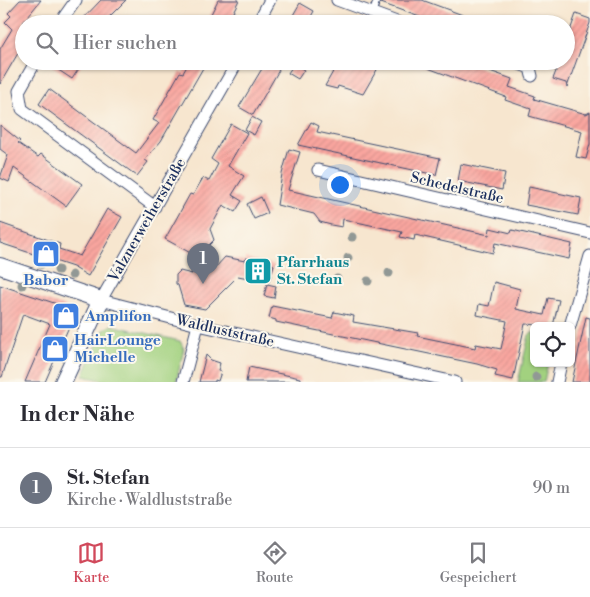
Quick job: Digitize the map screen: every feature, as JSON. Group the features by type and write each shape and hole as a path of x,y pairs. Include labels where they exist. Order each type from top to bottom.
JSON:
{"street":[{"path":"65,15 76,0"},
{"path":"262,15 270,0"},
{"path":"336,0 375,15"},
{"path":"31,70 19,91 22,108 155,207"},
{"name":"Valznerweiherstraße","path":"63,382 102,300 233,70"},
{"path":"530,70 532,76"},
{"name":"Schedelstraße","path":"318,170 590,232"},
{"path":"571,322 590,256"},
{"name":"Waldluststraße","path":"0,266 102,300 198,326 455,382"},
{"path":"183,382 198,326"},
{"path":"557,382 560,367"}],"lane":[{"path":"372,14 377,0"}],"green space":[{"path":"111,325 180,341 184,349 176,382 110,382 83,376 103,331"},
{"path":"529,335 530,367 547,367 544,382 518,382"}],"building":[{"path":"20,0 41,0 29,15 15,15 15,58 0,84 0,49 12,29 5,22 11,16 8,13"},
{"path":"101,0 126,0 111,15 87,15"},
{"path":"218,0 239,0 233,12 235,13 234,15 210,15"},
{"path":"382,0 422,0 463,15 414,15 381,3"},
{"path":"300,3 314,11 312,15 293,15"},
{"path":"576,14 590,19 590,23 575,65"},
{"path":"58,70 78,70 72,79"},
{"path":"185,70 202,70 161,141 145,160 148,162 137,176 39,104 49,89 136,153 159,123 153,120 180,72 183,73"},
{"path":"261,70 279,70 253,115 239,107"},
{"path":"290,70 304,70 298,79 288,73"},
{"path":"334,70 377,70 363,94 338,86 337,89 325,86"},
{"path":"433,70 487,70 512,79 509,87 535,96 534,99 586,114 590,112 590,144 586,159 576,157 582,131 529,116 531,109 505,100 506,97"},
{"path":"556,70 573,70 567,87 566,83 553,79"},
{"path":"252,117 261,122 254,135 245,130"},
{"path":"311,122 319,126 317,132 440,158 436,175 298,145"},
{"path":"231,124 247,133 228,166 244,176 232,195 242,201 235,212 223,205 210,229 214,240 208,246 215,268 225,257 245,261 246,258 274,265 269,282 238,276 205,309 184,305 178,285 176,284 176,275 180,271 192,274 191,266 207,262 165,239 190,194 193,195 203,178 209,181 218,164 211,159"},
{"path":"0,125 20,141 18,143 38,157 41,154 82,184 66,206 14,168 9,182 0,178 8,155 0,149"},
{"path":"289,149 300,152 288,190 489,235 490,228 511,233 512,230 572,244 569,259 495,243 493,253 415,235 414,240 400,237 402,232 343,219 342,227 320,222 314,214 277,205 282,174"},
{"path":"461,164 505,173 502,190 458,181"},
{"path":"529,187 581,198 578,215 526,205"},
{"path":"261,197 268,213 254,219 247,204"},
{"path":"107,209 122,217 88,276 73,267 0,243 0,223 60,244 59,249 80,256"},
{"path":"494,282 520,289 516,309 544,315 548,298 559,300 554,322 530,322 530,324 525,324 513,380 495,376 497,370 477,364 276,322 276,320 269,318 272,306 332,318 334,312 354,316 353,322 418,333 417,336 475,348 476,344 501,349 507,321 477,315 479,304 489,306"},
{"path":"267,284 276,286 274,298 264,296"},
{"path":"0,285 66,307 71,322 45,382 25,382 50,324 23,314 2,377 0,377"},
{"path":"586,317 590,318 590,382 572,382"},
{"path":"206,355 211,360 220,363 218,371 221,372 218,381 199,382"},
{"path":"249,367 300,378 300,382 246,382"}],"place":[{"name":"Babor","path":"46,254"},
{"name":"Pfarrhaus St. Stefan","path":"258,271"},
{"name":"St. Stefan","path":"203,284"},
{"name":"Amplifon","path":"66,316"},
{"name":"HairLounge Michelle","path":"55,349"}]}
